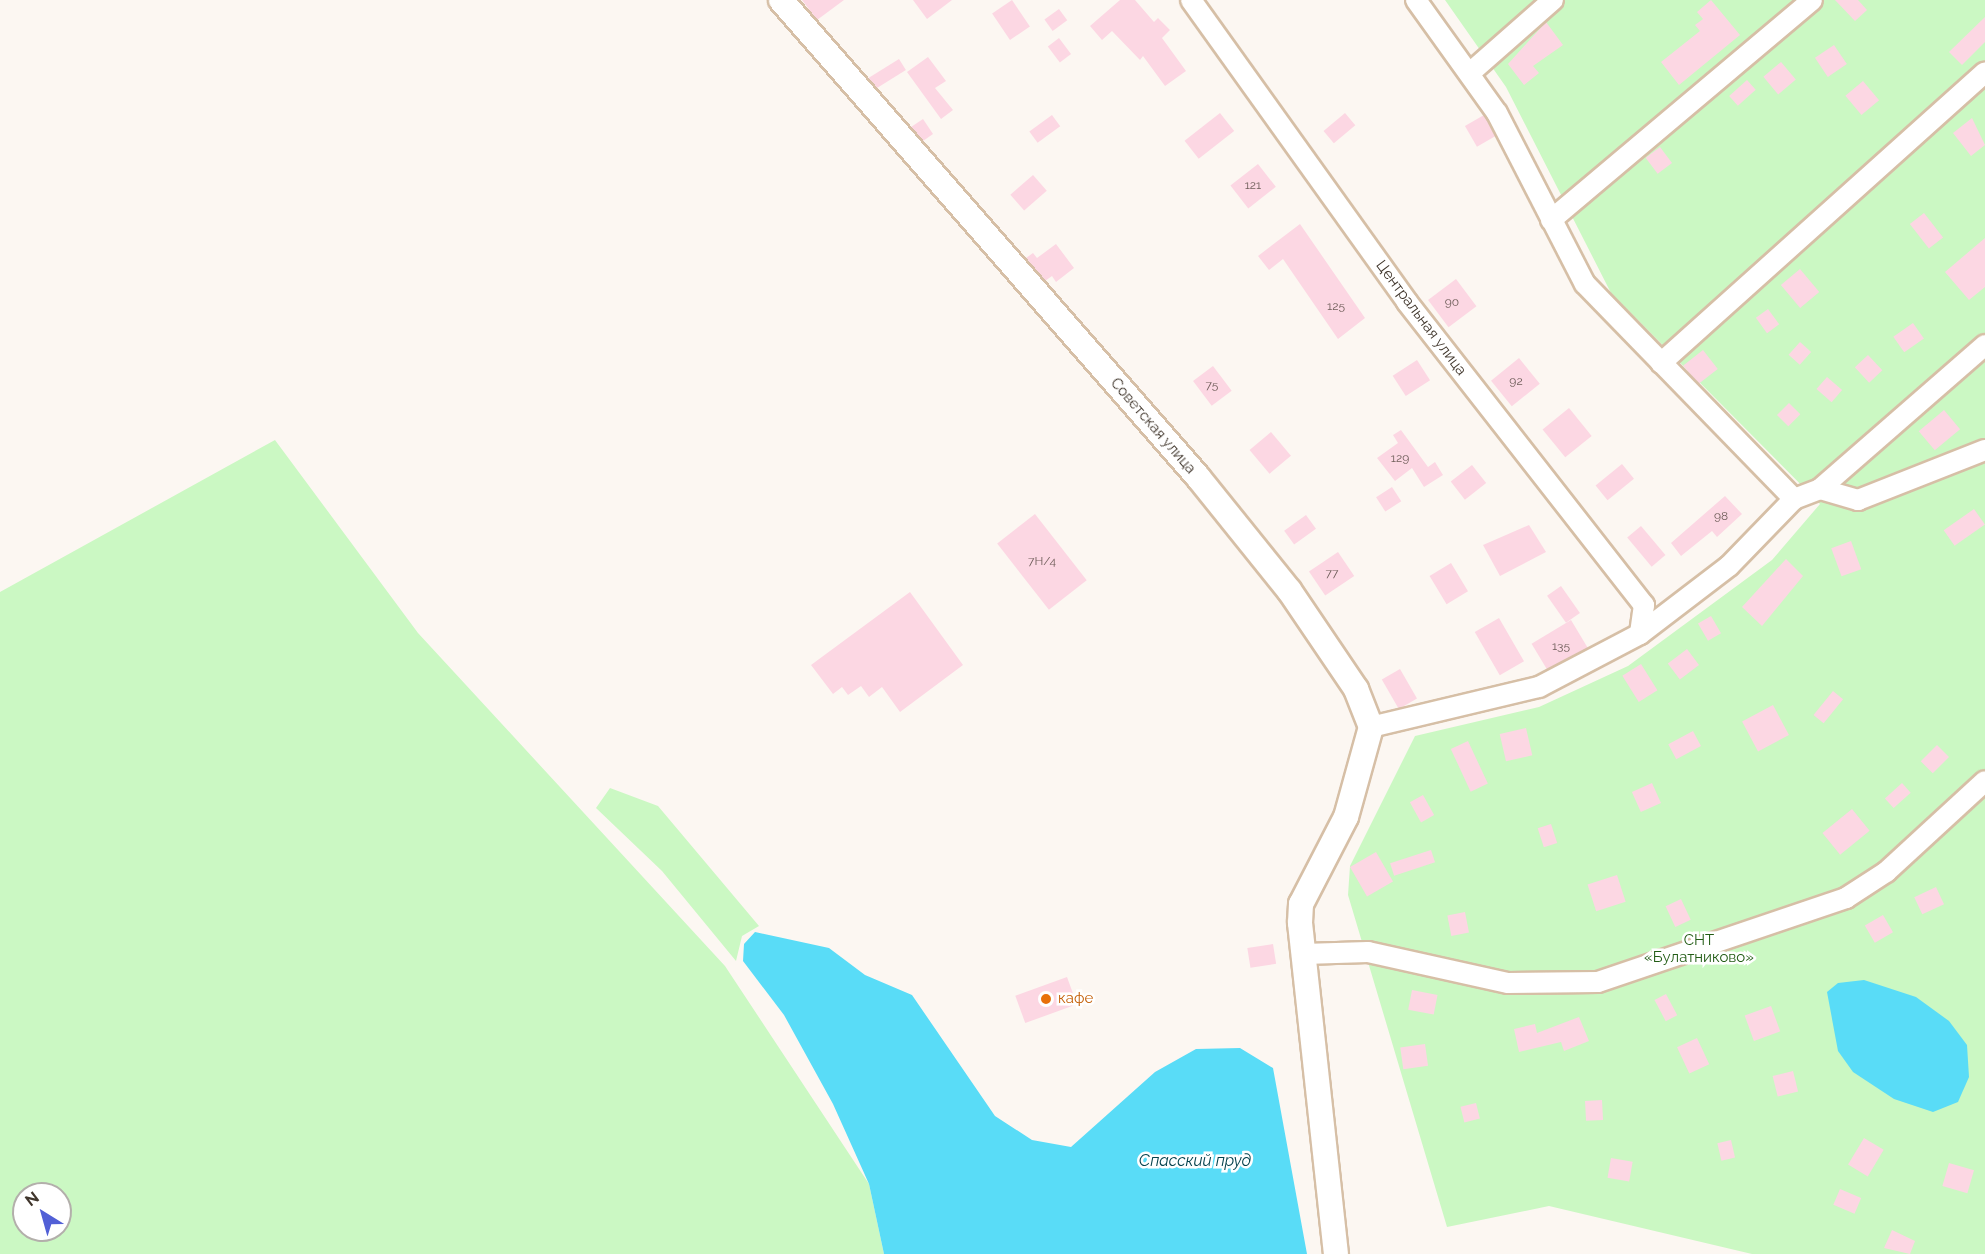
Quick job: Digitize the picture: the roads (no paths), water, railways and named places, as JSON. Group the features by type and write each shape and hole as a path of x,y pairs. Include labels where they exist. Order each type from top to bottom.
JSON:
{"street":[{"name":"Советская улица","path":"782,0 1198,477 1314,627 1356,689 1371,727"},
{"name":"Центральная улица","path":"1191,0 1407,302 1644,605 1640,634"},
{"path":"1416,0 1471,72 1523,157 1551,220 1585,284 1794,499"},
{"path":"1471,72 1553,0"},
{"path":"1551,220 1812,0"},
{"path":"1660,363 1985,72"},
{"path":"1336,1254 1304,954 1301,904 1346,817 1371,727 1539,687 1640,634 1730,567 1794,499 1820,489 1985,345"},
{"path":"1820,489 1858,501 1985,450"},
{"path":"1304,954 1368,952 1508,982 1598,982 1846,898 1886,872 1985,781"}],"water":[{"name":"Спасский пруд","path":"755,932 829,948 865,975 912,995 995,1116 1032,1140 1071,1147 1155,1072 1196,1049 1240,1048 1273,1068 1307,1254 884,1254 869,1184 833,1104 784,1015 743,961 744,944"},
{"path":"1864,980 1916,997 1949,1021 1967,1045 1969,1077 1958,1102 1933,1112 1894,1099 1853,1072 1838,1051 1827,992 1838,983"}],"place":[{"name":"кафе","path":"1046,999"}],"park label":[{"name":"СНТ «Булатниково»","path":"1699,948"}]}
